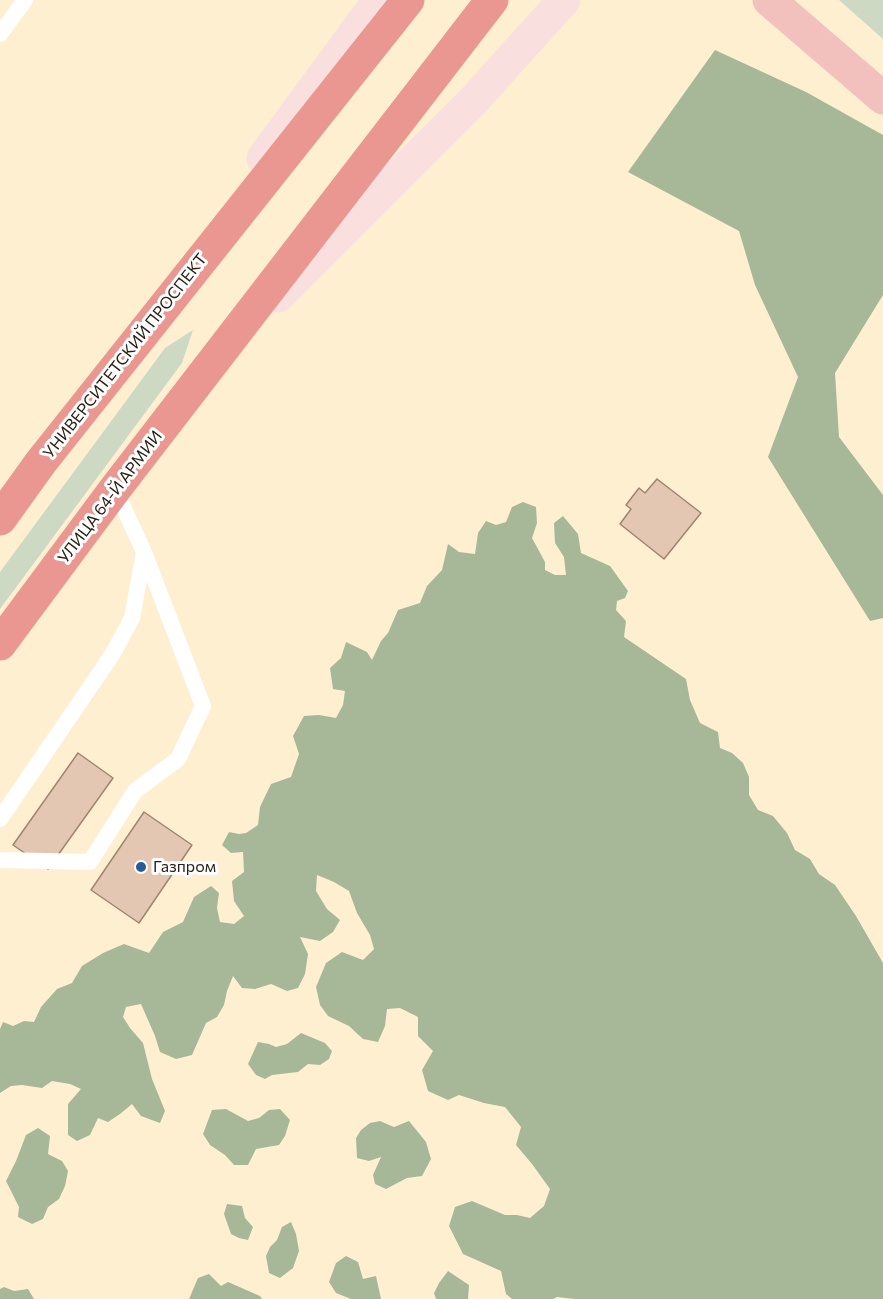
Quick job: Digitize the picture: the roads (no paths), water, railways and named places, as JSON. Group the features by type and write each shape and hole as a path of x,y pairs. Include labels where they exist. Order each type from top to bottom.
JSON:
{"highway":[{"name":"УНИВЕРСИТЕТСКИЙ ПРОСПЕКТ","path":"41,462 408,0"},
{"path":"221,352 492,0"},
{"name":"УЛИЦА 64-Й АРМИИ","path":"0,644 115,489 221,352"},
{"path":"0,519 41,462"}],"main road":[{"path":"769,0 883,98"}],"street":[{"name":"УНИВЕРСИТЕТСКИЙ ПРОСПЕКТ","path":"41,462 379,0"},
{"path":"221,352 474,100 564,0"}],"lane":[{"path":"0,34 25,0"},
{"path":"0,860 90,862 135,792 178,759 203,706 144,552 115,489"},
{"path":"0,819 112,655 132,618 144,552"}],"place":[{"name":"Газпром","path":"141,867"}]}
